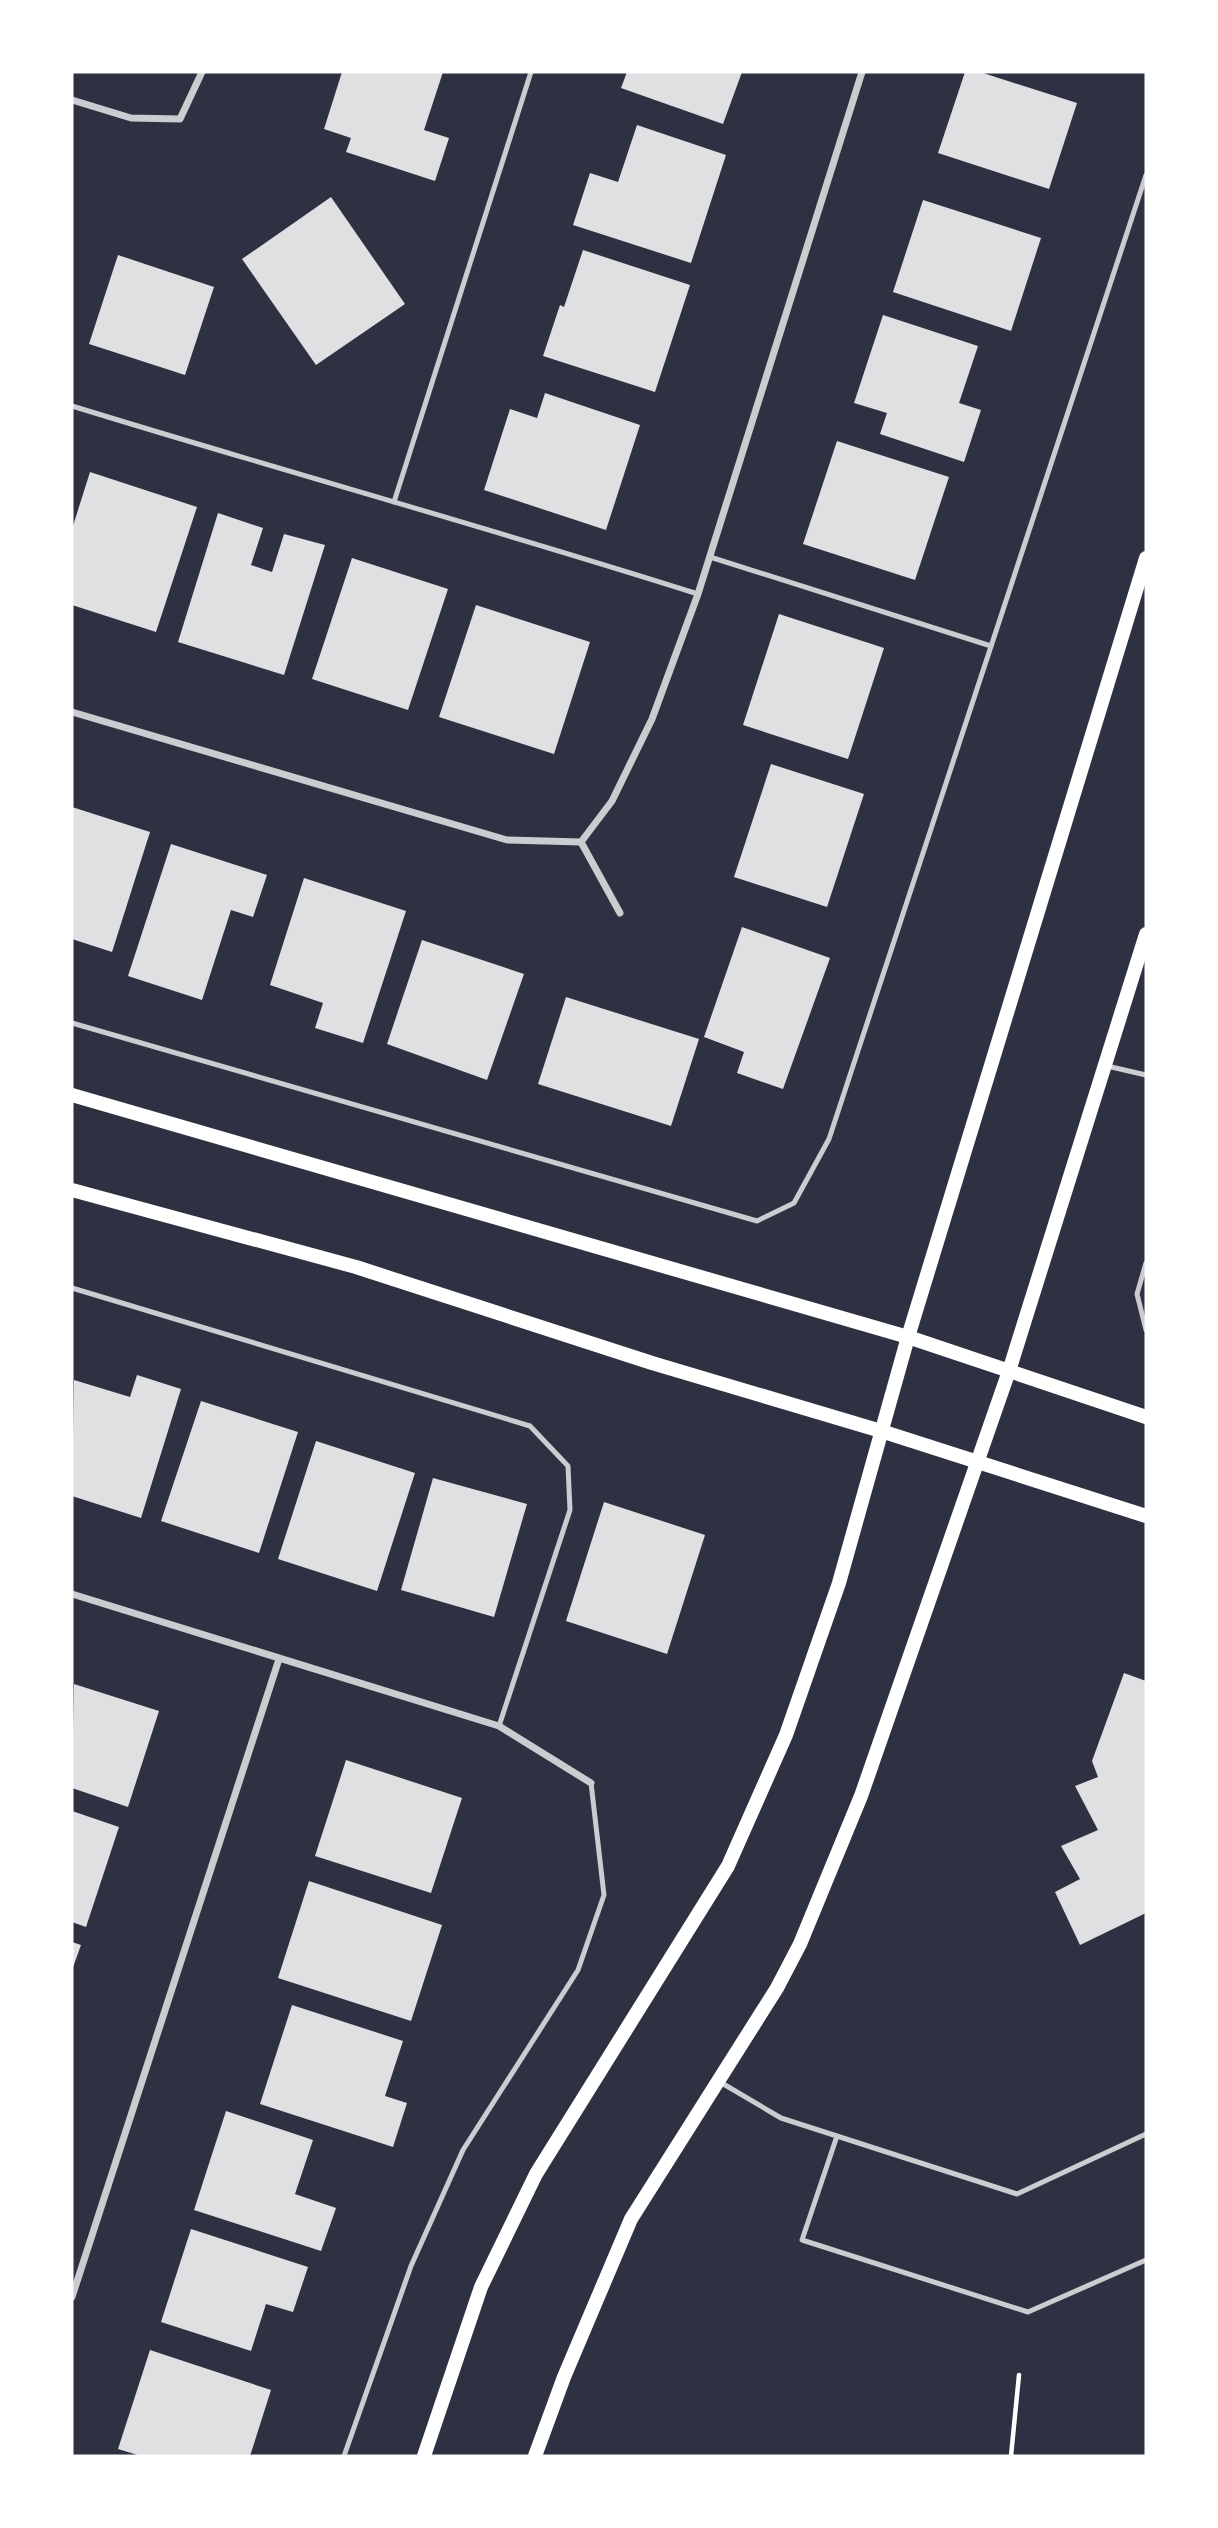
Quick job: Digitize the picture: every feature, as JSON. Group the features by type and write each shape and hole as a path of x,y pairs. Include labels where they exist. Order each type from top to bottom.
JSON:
{"main road":[{"path":"424,2456 481,2287 536,2174 729,1866 795,1710 839,1583 908,1337 1146,558"},
{"path":"535,2456 564,2377 631,2219 777,1988 800,1944 862,1796 1009,1370 1146,934"},
{"path":"72,1095 908,1337 1146,1417"},
{"path":"72,1190 356,1267 652,1363 978,1461 1146,1516"}],"street":[{"path":"72,100 131,118 180,119 202,72"},
{"path":"581,842 618,789 652,719 698,594 862,72"},
{"path":"72,712 507,840 581,842"},
{"path":"581,842 620,913"},
{"path":"72,1594 499,1726 591,1783"},
{"path":"72,2297 279,1659"}],"lane":[{"path":"394,502 531,72"},
{"path":"72,1023 757,1221 794,1203 829,1139 1146,175"},
{"path":"72,406 698,594"},
{"path":"709,558 992,646"},
{"path":"1104,1066 1146,1075"},
{"path":"1146,1263 1137,1294 1146,1330"},
{"path":"72,1288 530,1426 568,1466 570,1510 499,1726"},
{"path":"344,2456 411,2266 464,2150 579,1970 604,1895 591,1783"},
{"path":"718,2081 781,2118 1017,2193 1146,2134"},
{"path":"837,2137 802,2240 1028,2312 1146,2260"}],"path":[{"path":"1011,2456 1019,2375"}],"building":[{"path":"342,72 443,72 424,130 449,138 435,181 346,152 351,138 324,129"},
{"path":"627,72 742,72 723,124 621,88"},
{"path":"965,72 980,72 1077,103 1049,189 938,153"},
{"path":"637,125 726,155 691,263 573,225 590,173 618,182"},
{"path":"331,197 405,304 316,365 242,259"},
{"path":"923,200 1041,238 1011,331 893,292"},
{"path":"583,250 690,285 655,392 543,356 560,305 564,307"},
{"path":"118,255 214,287 185,375 89,344"},
{"path":"883,315 978,346 959,403 981,410 964,462 880,434 887,413 854,403"},
{"path":"545,393 640,425 606,530 484,490 510,409 537,418"},
{"path":"837,441 949,477 915,580 803,544"},
{"path":"90,472 197,507 156,632 72,605 72,529"},
{"path":"218,513 263,528 251,565 272,572 284,534 325,545 284,675 178,642"},
{"path":"352,558 448,589 408,710 312,679"},
{"path":"476,605 590,642 554,754 439,717"},
{"path":"779,614 884,648 848,759 743,725"},
{"path":"771,764 864,794 827,907 734,877"},
{"path":"72,807 150,832 112,952 72,939"},
{"path":"171,844 267,875 253,917 231,910 202,1000 128,976"},
{"path":"304,878 406,911 363,1043 315,1028 323,1003 270,985"},
{"path":"742,927 830,958 783,1089 737,1073 744,1052 704,1037"},
{"path":"422,940 524,974 487,1080 387,1044"},
{"path":"566,997 699,1039 671,1126 538,1084"},
{"path":"137,1375 181,1389 141,1518 72,1496 74,1380 130,1397"},
{"path":"201,1401 298,1432 259,1553 161,1521"},
{"path":"316,1441 415,1473 377,1591 278,1559"},
{"path":"433,1478 527,1504 494,1617 401,1590"},
{"path":"604,1502 705,1535 667,1654 566,1621"},
{"path":"1124,1673 1146,1681 1146,1913 1080,1945 1055,1892 1080,1879 1061,1846 1098,1830 1075,1786 1098,1777 1092,1761"},
{"path":"74,1684 159,1711 128,1807 72,1788"},
{"path":"346,1760 462,1798 431,1893 315,1856"},
{"path":"72,1811 119,1827 86,1927 72,1922"},
{"path":"309,1881 442,1925 411,2021 278,1978"},
{"path":"72,1942 81,1945 72,1970"},
{"path":"292,2005 403,2041 385,2096 407,2103 393,2147 260,2104"},
{"path":"226,2111 313,2140 295,2194 336,2208 321,2251 194,2210"},
{"path":"191,2229 308,2267 293,2312 266,2304 251,2351 161,2322"},
{"path":"150,2350 271,2390 250,2456 141,2456 118,2449"}]}
